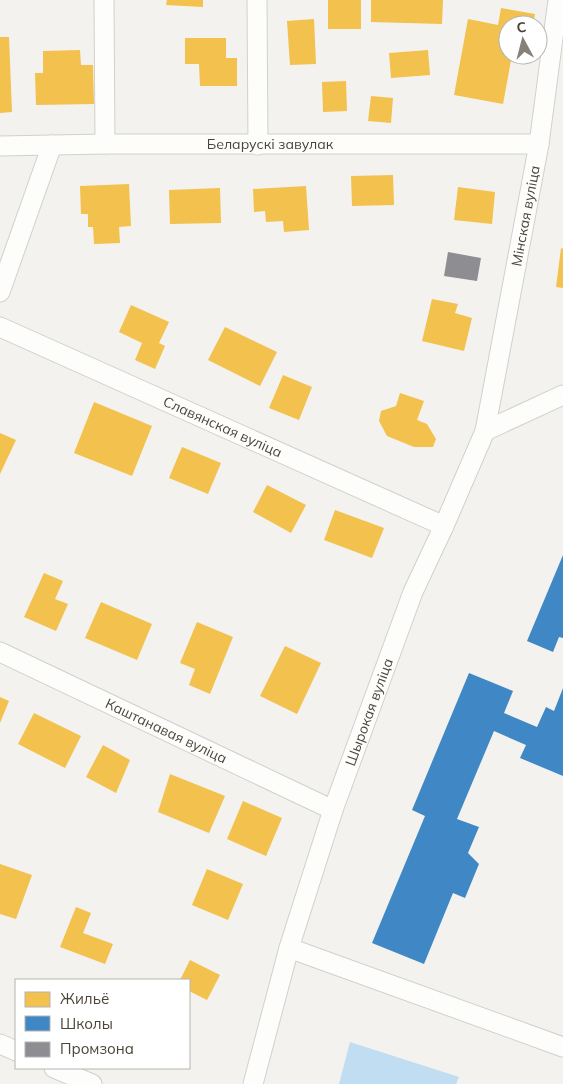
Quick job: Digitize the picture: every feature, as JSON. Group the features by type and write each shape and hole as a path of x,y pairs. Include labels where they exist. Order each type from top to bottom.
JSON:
{"street":[{"path":"104,0 105,144"},
{"path":"257,0 258,145"},
{"name":"Мінская вуліца","path":"485,431 539,144 558,0"},
{"name":"Беларускі завулак","path":"0,146 105,144 539,144"},
{"path":"0,292 52,145"},
{"name":"Славянская вуліца","path":"0,328 444,526"},
{"path":"485,431 563,395"},
{"name":"Шырокая вуліца","path":"253,1084 303,899 333,810 413,592 485,431"},
{"name":"Каштанавая вуліца","path":"0,652 333,810"},
{"path":"289,948 563,1046"},
{"path":"0,1044 15,1051"},
{"path":"56,1069 92,1084"}],"water":[{"path":"350,1042 459,1077 456,1084 339,1084"}],"building: Жильё":[{"path":"167,0 203,0 203,7 166,5"},
{"path":"328,0 361,0 361,29 328,29"},
{"path":"371,0 443,0 442,24 371,22"},
{"path":"501,8 535,14 535,15 500,15"},
{"path":"314,19 316,64 290,65 287,21"},
{"path":"468,19 498,25 498,65 510,65 503,104 454,95"},
{"path":"0,37 9,37 12,112 0,113"},
{"path":"185,38 226,38 226,58 237,58 237,86 200,86 199,64 185,64"},
{"path":"80,50 81,65 93,65 94,104 36,105 35,73 43,73 43,51"},
{"path":"428,50 430,75 391,78 389,53"},
{"path":"346,81 347,111 323,112 322,82"},
{"path":"371,96 393,98 391,123 368,121"},
{"path":"393,175 394,205 352,206 351,176"},
{"path":"129,184 131,226 119,227 120,243 94,244 93,227 88,227 88,214 81,214 80,186"},
{"path":"306,186 309,230 284,232 283,221 266,222 265,211 254,212 253,189"},
{"path":"458,187 495,192 492,224 454,220"},
{"path":"220,188 221,223 170,224 169,190"},
{"path":"561,248 563,249 563,288 556,287"},
{"path":"432,299 458,304 455,313 472,318 464,351 422,341"},
{"path":"131,305 169,322 159,343 165,346 155,369 135,360 142,343 119,332"},
{"path":"225,327 277,352 260,386 208,360"},
{"path":"283,375 312,387 299,420 269,408"},
{"path":"400,393 424,401 417,420 427,424 436,439 433,447 414,447 387,436 379,421 381,411 396,406"},
{"path":"94,402 152,426 132,476 74,453"},
{"path":"0,433 16,440 0,474"},
{"path":"182,447 221,463 208,494 169,478"},
{"path":"267,485 306,505 291,533 253,512"},
{"path":"335,510 384,528 372,558 324,540"},
{"path":"44,573 63,581 55,599 68,604 56,631 24,617"},
{"path":"101,602 152,624 137,660 85,638"},
{"path":"197,622 233,637 210,694 189,685 195,669 180,663"},
{"path":"285,646 321,663 297,714 260,696"},
{"path":"0,697 9,701 0,723"},
{"path":"34,713 81,736 65,768 18,744"},
{"path":"103,745 130,760 116,793 86,777"},
{"path":"170,774 225,796 209,833 158,812"},
{"path":"243,801 282,818 266,856 227,839"},
{"path":"0,864 32,875 16,919 0,914"},
{"path":"207,869 243,884 228,920 192,905"},
{"path":"76,907 91,913 83,933 113,944 105,964 60,947"},
{"path":"190,960 220,975 207,1000 190,992 190,979 180,979"}],"building: Школы":[{"path":"563,555 563,638 559,637 553,652 527,641"},
{"path":"469,673 513,691 504,713 537,727 546,707 554,711 563,688 563,776 520,758 526,745 494,731 457,819 479,827 468,853 479,864 465,898 453,893 424,964 372,943 425,816 412,810"}],"building: Промзона":[{"path":"448,252 481,258 477,281 444,276"}]}
